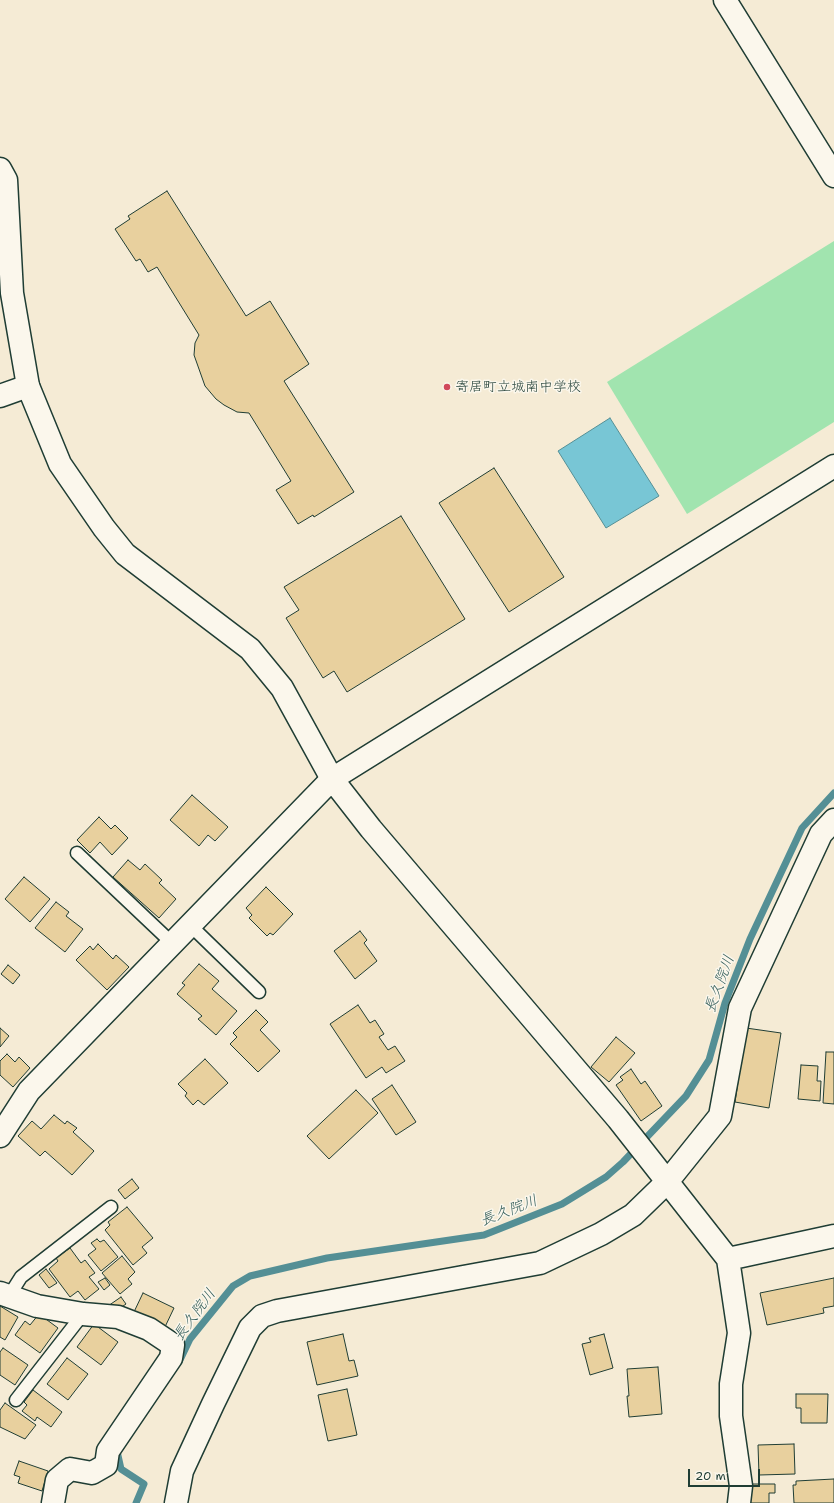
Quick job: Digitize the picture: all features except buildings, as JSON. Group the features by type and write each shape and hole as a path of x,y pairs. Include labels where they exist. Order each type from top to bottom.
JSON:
{"street":[{"path":"725,0 834,176"},
{"path":"2,182 6,294 28,386 60,464 104,528 125,554 250,648 282,688 332,779 371,829 618,1118 728,1259 739,1333 731,1384 731,1416 741,1486 739,1503"},
{"path":"0,396 28,386"},
{"path":"0,1136 29,1091 332,779 834,466"},
{"path":"176,1503 182,1471 250,1328 262,1316 277,1311 540,1263 601,1234 633,1215 667,1182 720,1116 740,1008 821,834 834,820"},
{"path":"728,1259 834,1236"},
{"path":"5,1294 37,1306 83,1314 118,1317 149,1329 172,1345 171,1358 108,1451 106,1465 92,1473 70,1469 57,1480 53,1503"}],"lane":[{"path":"77,853 172,943"},
{"path":"190,924 259,992"},
{"path":"5,1294 21,1277 111,1207"},
{"path":"16,1400 83,1314"}],"green space":[{"path":"834,241 834,422 687,514 607,382"}],"water":[{"path":"610,418 659,496 606,528 558,451"}],"waterway":[{"name":"長久院川","path":"179,1362 190,1339 233,1286 250,1276 327,1258 484,1235 562,1204 606,1177 623,1162 686,1096 709,1060 725,1003 750,939 802,828 834,793"},
{"name":"長久院川","path":"118,1449 117,1451 121,1469 144,1484 136,1503"}],"place":[{"name":"寄居町立城南中学校","path":"447,387"}]}
